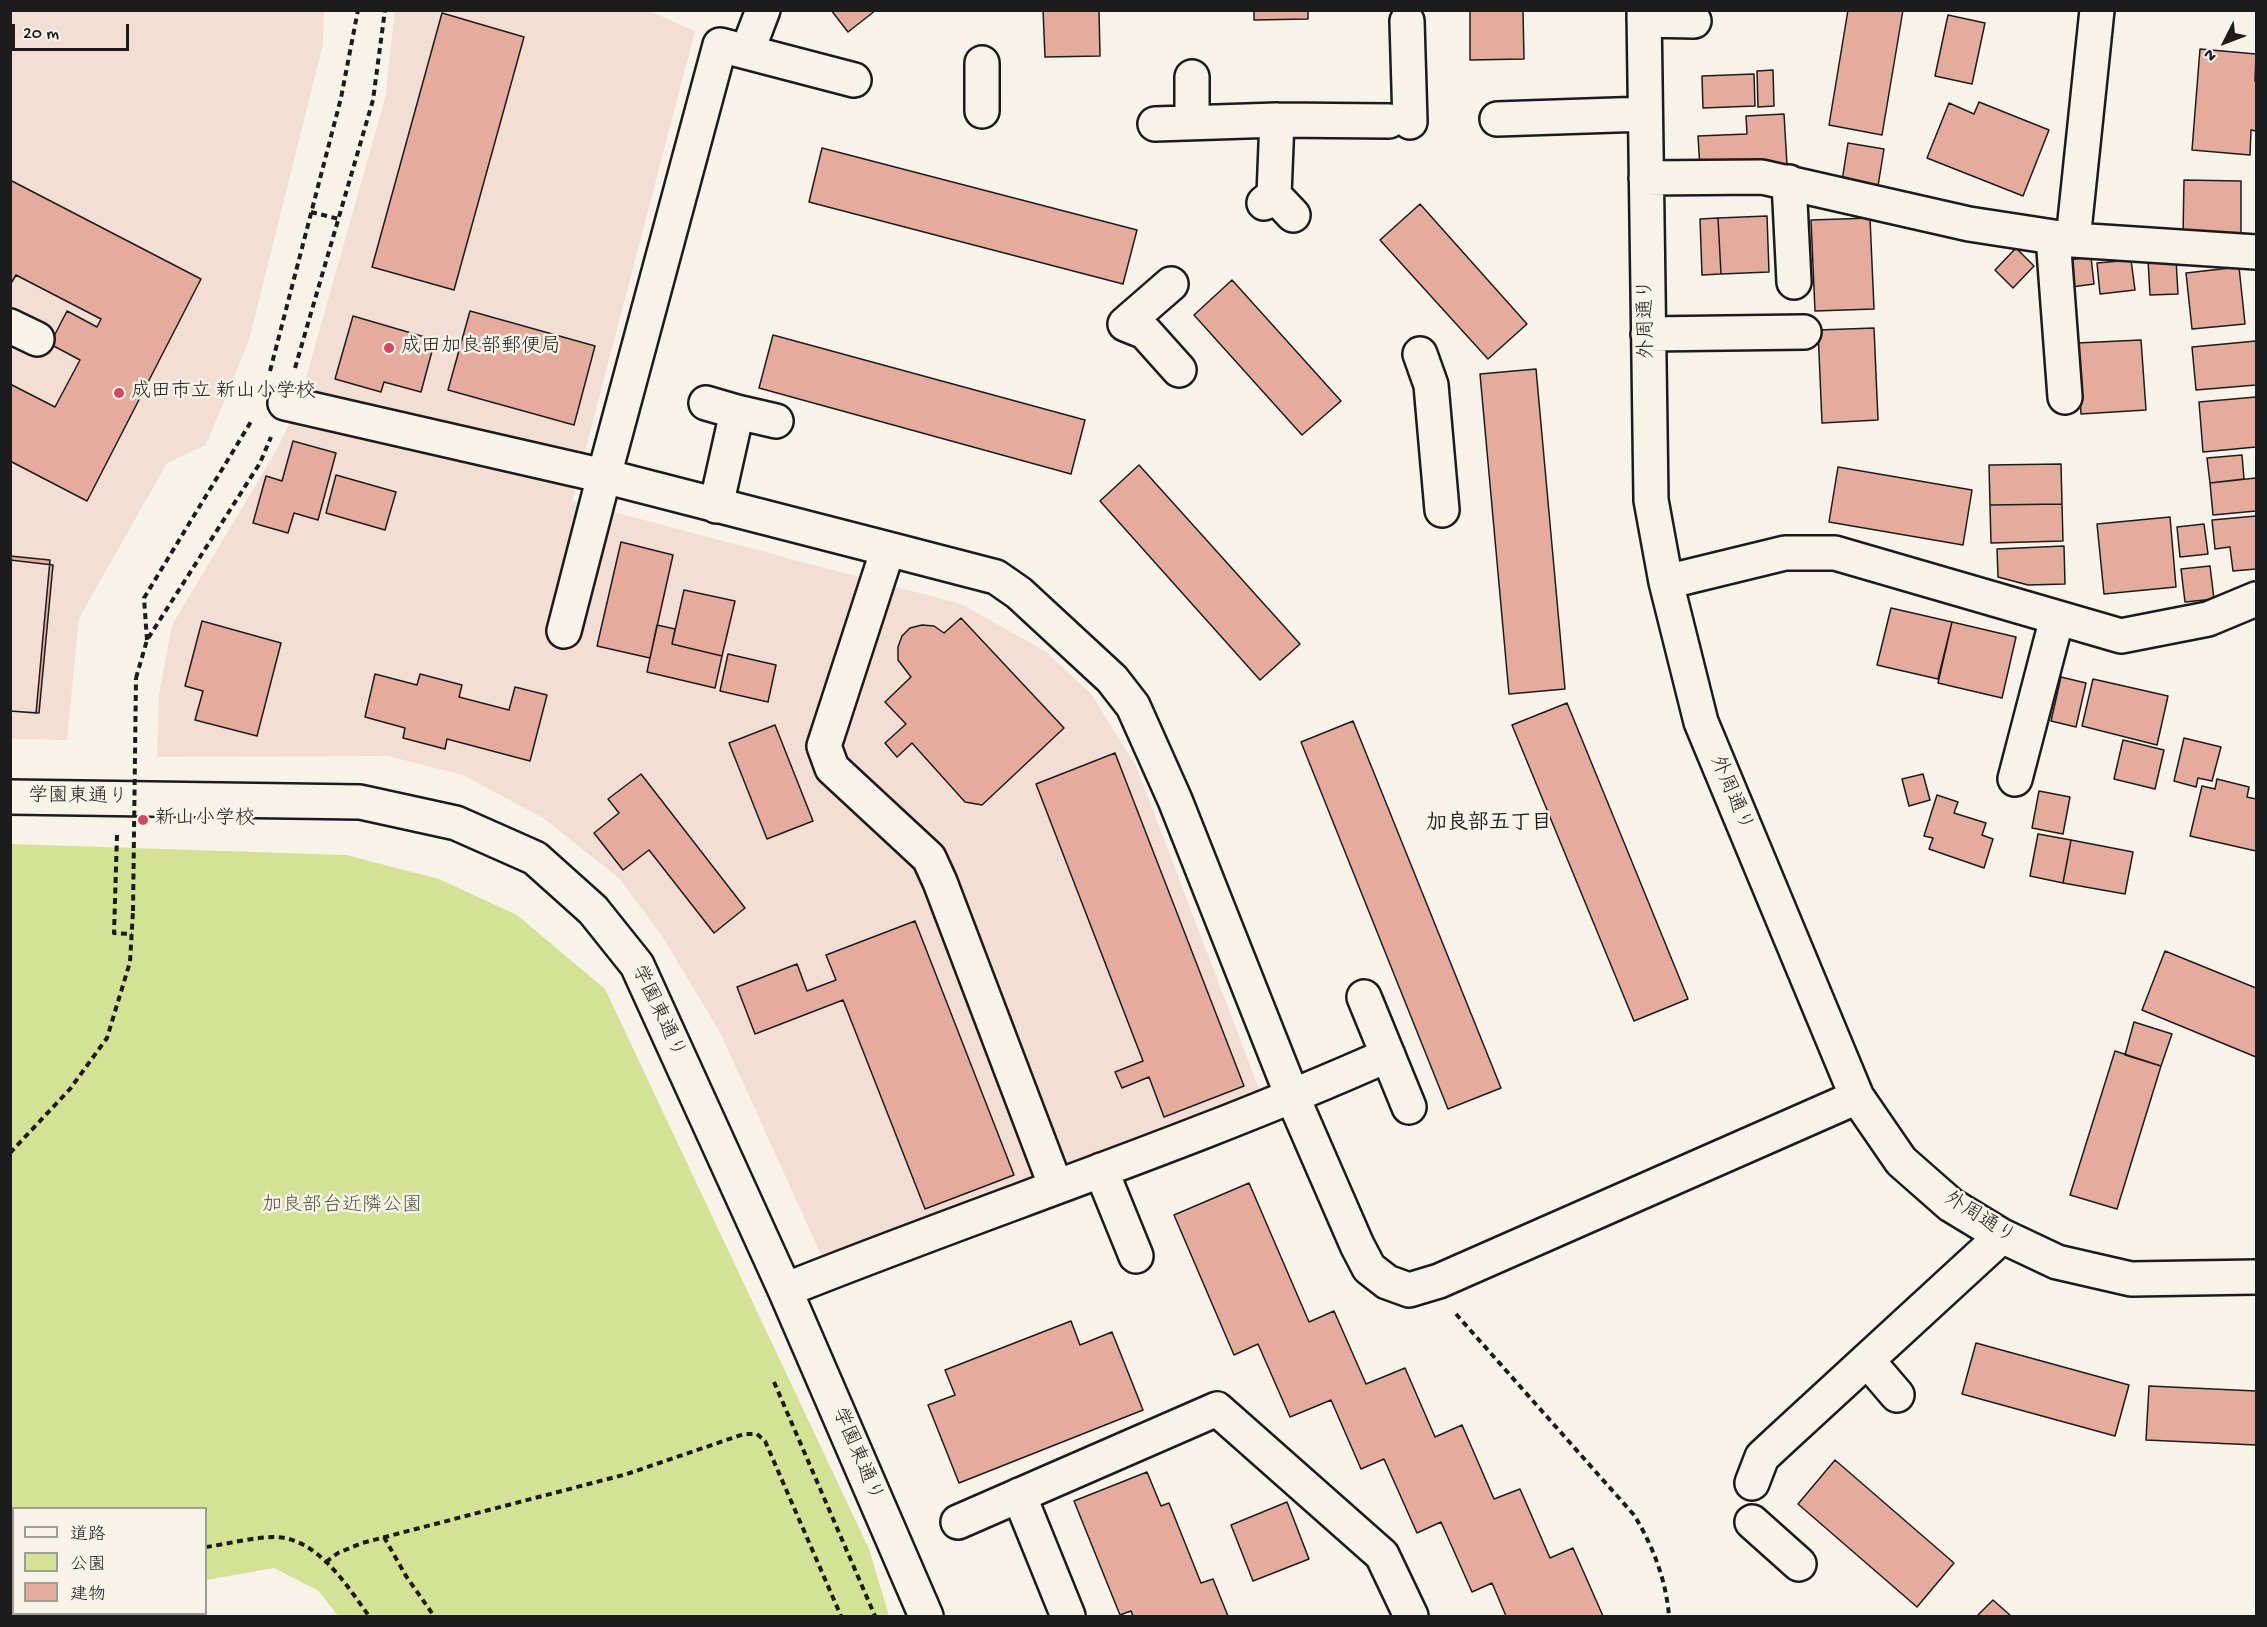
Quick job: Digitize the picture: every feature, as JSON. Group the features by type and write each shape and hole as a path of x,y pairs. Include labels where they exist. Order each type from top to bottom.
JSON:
{"street":[{"path":"747,52 762,10"},
{"path":"2065,397 2063,238 2097,10"},
{"path":"1644,15 1694,21"},
{"name":"外周通り","path":"1644,15 1651,500 1666,582 1701,722 1857,1097 1901,1161 1951,1205 2002,1236 2057,1262 2131,1279 2256,1277"},
{"path":"1155,124 1277,120 1400,122 1407,21"},
{"path":"564,631 720,45 854,80"},
{"path":"982,63 982,111"},
{"path":"1192,77 1192,122"},
{"path":"1497,119 1645,114"},
{"path":"1277,120 1277,204"},
{"path":"1646,178 1762,177 1969,224 2063,238 2256,252"},
{"path":"1789,182 1794,282"},
{"path":"1171,284 1125,324 1145,332 1179,369"},
{"path":"1648,334 1803,332"},
{"path":"1420,354 1431,385 1442,510"},
{"path":"277,390 996,577 1019,593 1112,679 1133,706 1175,800 1293,1098 1369,1268 1386,1282 1409,1290 1439,1281 1857,1097"},
{"path":"706,403 776,422"},
{"path":"716,506 738,412"},
{"path":"888,549 824,746 832,768 929,858 1056,1187"},
{"path":"1666,582 1785,553 1835,553 2121,636 2208,619 2256,599"},
{"path":"2015,779 2057,618"},
{"name":"学園東通り","path":"10,797 360,802 456,823 535,858 593,910 638,965 785,1290 926,1617"},
{"path":"1364,996 1409,1107"},
{"path":"785,1290 1293,1098 1388,1055"},
{"path":"1101,1170 1136,1256"},
{"path":"1752,1483 1762,1457 2002,1236"},
{"path":"1867,1360 1897,1395"},
{"path":"958,1522 1019,1495 1196,1402 1217,1409 1382,1555 1411,1617"},
{"path":"1019,1495 1068,1617"},
{"path":"1752,1522 1799,1564"}],"path":[{"path":"10,1153 70,1089 107,1038 130,962 133,911 136,678 147,640 260,463 277,390 311,212 340,98 358,10"},
{"path":"277,390 339,219 373,100 385,10"},
{"path":"311,212 339,219"},
{"path":"147,640 144,598 254,415"},
{"path":"117,834 114,933 132,934"},
{"path":"1439,1281 1450,1306 1634,1515 1650,1542 1662,1578 1669,1617"},
{"path":"774,1382 875,1617"},
{"path":"326,1562 338,1553 384,1537 627,1474 744,1434 757,1434 765,1442 841,1617"},
{"path":"207,1547 276,1537 303,1544 336,1570 369,1617"},
{"path":"384,1537 406,1576 434,1617"}],"shaded area":[{"name":"成田市立 新山小学校","path":"11,11 324,11 323,44 249,340 206,445 167,463 79,618 67,740 11,739"},
{"path":"395,11 649,11 695,31 572,501 961,604 1045,651 1091,694 1136,766 1259,1089 823,1259 721,1034 662,936 619,878 543,818 463,775 388,756 157,757 159,694 172,625 276,451 298,406 385,99"}],"green space":[{"name":"加良部台近隣公園","path":"11,844 346,855 439,879 517,915 605,989 869,1549 889,1616 338,1616 319,1591 274,1568 207,1580 207,1507 12,1507 11,1615"}],"building":[{"path":"831,10 876,10 848,32"},
{"path":"1043,10 1099,10 1100,56 1045,57"},
{"path":"1254,10 1308,10 1308,19 1254,20"},
{"path":"1470,10 1523,10 1524,59 1470,60"},
{"path":"1848,10 1903,10 1882,135 1829,125"},
{"path":"442,13 524,37 454,290 372,267"},
{"path":"1948,15 1985,23 1972,84 1935,76"},
{"path":"2200,49 2256,54 2256,131 2251,130 2250,155 2192,150"},
{"path":"1773,70 1774,106 1758,107 1757,71"},
{"path":"1754,74 1755,106 1703,108 1702,76"},
{"path":"1979,102 2049,130 2023,196 1927,158 1949,103 1974,114"},
{"path":"1784,114 1787,165 1700,168 1698,136 1747,134 1746,116"},
{"path":"1848,143 1884,149 1878,186 1842,181"},
{"path":"822,148 1137,230 1123,284 809,202"},
{"path":"10,180 201,279 87,501 10,461 10,384 55,407 80,360 50,344 67,311 97,327 101,319 16,275 10,285"},
{"path":"2184,180 2241,181 2241,236 2183,236"},
{"path":"1420,204 1527,324 1488,359 1380,240"},
{"path":"1767,216 1769,272 1721,274 1718,218"},
{"path":"1718,218 1721,274 1702,275 1700,219"},
{"path":"1870,218 1874,309 1815,311 1811,220"},
{"path":"2016,248 2034,266 2013,288 1995,270"},
{"path":"2091,257 2094,284 2071,287 2069,260"},
{"path":"2176,259 2178,294 2150,295 2148,260"},
{"path":"2131,260 2135,290 2100,294 2097,263"},
{"path":"2239,267 2245,324 2192,329 2186,273"},
{"path":"1232,280 1341,401 1302,435 1194,315"},
{"path":"470,311 595,346 574,425 448,390"},
{"path":"353,316 435,340 421,392 384,382 381,392 335,379"},
{"path":"1874,328 1878,420 1822,423 1818,330"},
{"path":"773,335 1085,420 1071,474 759,388"},
{"path":"2141,340 2146,410 2081,414 2077,343"},
{"path":"2256,341 2256,385 2196,390 2192,347"},
{"path":"1536,369 1565,689 1509,694 1480,374"},
{"path":"2256,397 2256,447 2203,452 2199,402"},
{"path":"293,441 336,453 318,520 294,513 288,533 253,523 266,476 282,481"},
{"path":"2242,455 2244,479 2210,483 2207,458"},
{"path":"2061,464 2062,504 1990,505 1989,465"},
{"path":"1139,465 1300,644 1260,680 1100,501"},
{"path":"1838,467 1972,490 1963,545 1829,522"},
{"path":"336,475 396,492 385,530 326,513"},
{"path":"2256,478 2256,511 2213,515 2210,483"},
{"path":"2062,504 2063,541 1991,543 1990,505"},
{"path":"2256,516 2256,569 2233,571 2230,547 2215,549 2212,520"},
{"path":"2170,517 2176,587 2104,594 2097,524"},
{"path":"2204,524 2208,554 2180,557 2177,527"},
{"path":"621,542 673,555 650,658 597,646"},
{"path":"2064,546 2065,584 2028,585 1998,577 1997,549"},
{"path":"10,556 50,560 36,713 10,711"},
{"path":"10,560 53,565 39,713 10,711"},
{"path":"2210,566 2214,599 2185,602 2181,569"},
{"path":"684,590 735,601 722,656 672,644"},
{"path":"1891,608 1952,622 1938,679 1877,665"},
{"path":"961,618 1064,728 982,805 965,802 912,743 897,757 885,743 906,724 885,702 911,677 898,660 898,647 902,636 910,628 922,625 934,626 944,633"},
{"path":"202,621 281,643 257,736 195,720 203,691 185,686"},
{"path":"1952,622 2016,637 2002,698 1938,683"},
{"path":"657,625 675,629 672,644 722,656 715,688 647,672"},
{"path":"728,654 776,665 768,702 720,691"},
{"path":"375,674 417,685 420,674 462,685 459,697 509,710 515,687 547,695 530,761 447,739 445,749 403,738 405,728 365,717"},
{"path":"2061,677 2086,683 2076,727 2051,721"},
{"path":"2093,679 2168,696 2157,745 2082,726"},
{"path":"1567,703 1688,999 1634,1021 1512,725"},
{"path":"1353,721 1501,1088 1448,1109 1301,742"},
{"path":"775,725 813,821 767,839 729,743"},
{"path":"2184,738 2221,747 2212,781 2198,778 2196,787 2174,781"},
{"path":"2123,740 2164,750 2155,789 2114,779"},
{"path":"1115,753 1244,1086 1164,1117 1149,1077 1122,1088 1115,1072 1143,1061 1036,784"},
{"path":"641,774 745,908 714,933 649,850 623,870 594,833 619,813 608,799"},
{"path":"1923,774 1930,800 1909,806 1902,779"},
{"path":"2217,779 2249,787 2247,797 2256,799 2256,851 2190,836 2202,786 2215,789"},
{"path":"2039,791 2070,797 2063,834 2032,828"},
{"path":"1937,795 1958,802 1954,813 1986,823 1982,835 1993,839 1984,868 1929,849 1933,838 1924,836"},
{"path":"2038,834 2071,840 2063,883 2030,876"},
{"path":"2071,840 2133,852 2125,894 2063,883"},
{"path":"915,921 1014,1175 925,1209 843,1000 755,1034 737,987 797,964 807,991 836,980 826,955"},
{"path":"2165,951 2256,988 2256,1057 2142,1010"},
{"path":"2134,1022 2172,1034 2161,1066 2125,1055"},
{"path":"2115,1051 2161,1066 2117,1209 2070,1195"},
{"path":"1249,1183 1309,1322 1334,1311 1366,1384 1405,1368 1435,1437 1462,1425 1494,1499 1520,1489 1550,1558 1573,1548 1603,1616 1506,1616 1492,1583 1472,1592 1441,1522 1417,1533 1384,1459 1361,1469 1331,1400 1290,1417 1258,1344 1234,1355 1174,1215"},
{"path":"1071,1321 1080,1345 1112,1332 1143,1410 959,1483 928,1405 955,1395 945,1370"},
{"path":"1976,1343 2129,1385 2115,1436 1962,1394"},
{"path":"2149,1386 2256,1391 2256,1445 2146,1440"},
{"path":"1835,1460 1954,1563 1917,1607 1798,1504"},
{"path":"1147,1472 1161,1506 1169,1503 1201,1583 1213,1579 1228,1616 1133,1616 1131,1611 1120,1615 1074,1501"},
{"path":"1287,1502 1309,1559 1253,1581 1231,1525"},
{"path":"1993,1600 2011,1616 1977,1616"}],"place":[{"name":"成田加良部郵便局","path":"389,348"},
{"name":"成田市立 新山小学校","path":"119,393"},
{"name":"新山小学校","path":"143,820"}],"district":[{"name":"加良部五丁目","path":"1489,825"}]}
